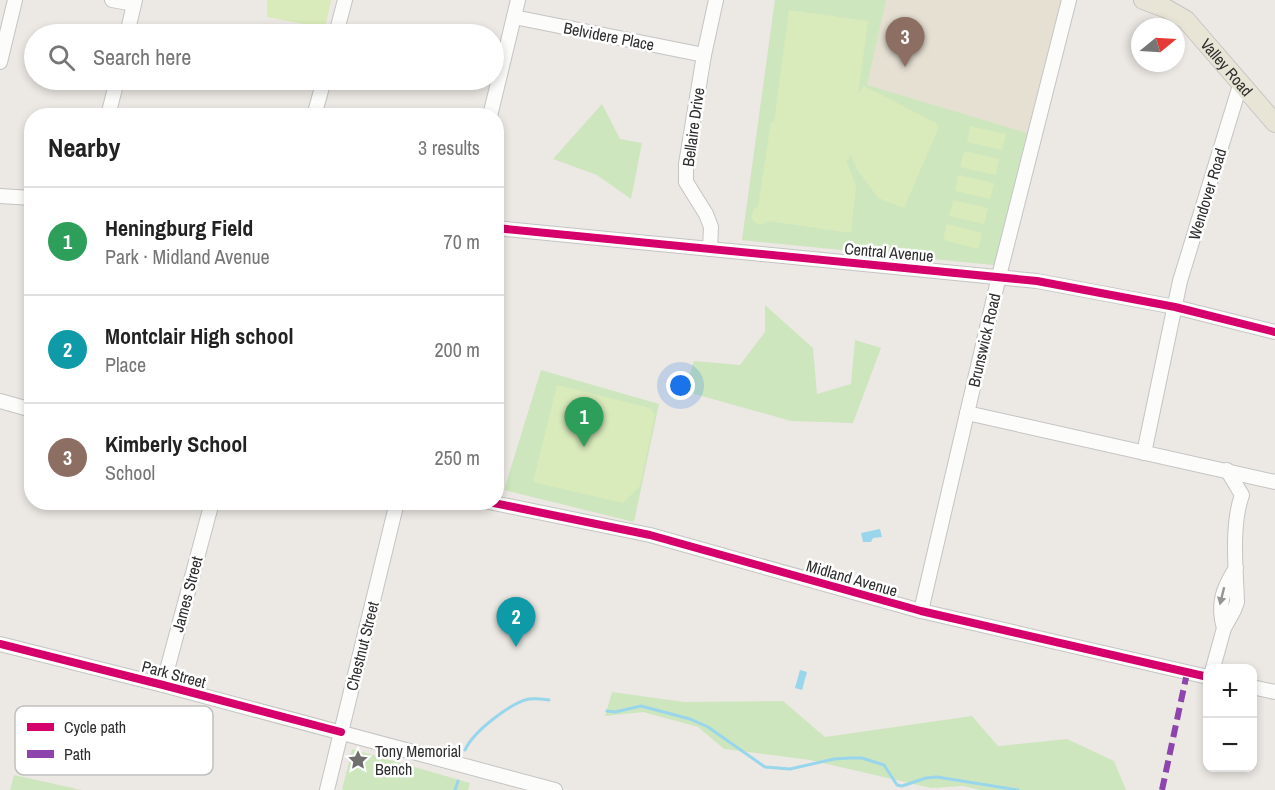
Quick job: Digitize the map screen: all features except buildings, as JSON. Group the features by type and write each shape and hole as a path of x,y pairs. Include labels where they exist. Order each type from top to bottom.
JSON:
{"main road":[{"name":"Valley Road","path":"1143,0 1167,9 1186,20 1275,123"}],"street":[{"path":"0,62 15,0"},
{"path":"112,0 134,2 129,24"},
{"path":"339,24 345,0"},
{"path":"504,58 518,0"},
{"name":"Bellaire Drive","path":"710,249 711,227 706,214 686,182 686,164 704,55 716,0"},
{"name":"Brunswick Road","path":"921,611 999,276 1069,0"},
{"name":"Belvidere Place","path":"514,17 704,55"},
{"name":"Wendover Road","path":"1144,453 1180,281 1241,82"},
{"path":"110,108 114,90"},
{"path":"317,108 322,90"},
{"path":"492,108 496,90"},
{"path":"0,196 24,198"},
{"name":"Central Avenue","path":"504,229 999,276 1118,294 1275,332"},
{"path":"0,401 24,408"},
{"path":"967,413 1271,481"},
{"path":"1215,664 1224,628 1237,602 1237,515 1242,495 1227,470"},
{"path":"1242,495 1271,481"},
{"name":"Midland Avenue","path":"504,505 650,535 921,611 1203,677"},
{"name":"James Street","path":"163,685 210,510"},
{"name":"Chestnut Street","path":"327,790 395,510"},
{"name":"Park Street","path":"0,644 163,685 555,790"},
{"path":"1257,688 1275,692"}],"shaded area":[{"path":"775,0 1061,0 994,265 742,240"}],"green space":[{"path":"267,0 331,0 326,24 304,24 267,17"},
{"path":"775,0 886,0 867,85 1027,133 994,265 742,240"},
{"path":"789,10 868,21 858,94 864,86 936,123 938,129 904,208 878,198 857,169 850,153 849,160 846,160 856,186 851,233 768,221 761,225 755,223 751,217 758,206 771,122 774,122"},
{"path":"602,104 620,139 642,143 631,199 597,175 553,159"},
{"path":"970,126 1006,134 1002,150 967,142"},
{"path":"964,151 999,159 996,175 960,167"},
{"path":"958,175 994,183 990,199 955,191"},
{"path":"953,200 988,208 984,224 949,216"},
{"path":"947,224 982,233 978,249 943,240"},
{"path":"765,305 813,348 817,394 851,384 855,340 881,348 853,423 791,421 684,391 694,361 740,365 765,332"},
{"path":"541,370 659,404 634,522 504,490"},
{"path":"557,385 650,408 655,415 640,486 623,503 533,482"},
{"path":"612,692 684,702 783,701 825,737 972,716 998,746 1067,739 1114,761 1126,790 980,790 963,786 931,788 810,760 724,749 698,727 643,712 605,716"},
{"path":"352,749 470,783 468,790 342,790"},
{"path":"14,775 82,790 10,790"}],"water":[{"path":"880,529 882,537 873,538 871,542 863,542 861,533"},
{"path":"800,670 807,672 802,690 795,688"}],"waterway":[{"path":"465,750 484,727 512,706 529,699 549,700"},
{"path":"607,711 615,712 641,706 690,719 708,727 765,767 790,769 834,759 862,758 884,765 897,785 902,786 937,777 1018,790"},
{"path":"455,790 458,781"}],"marked path":[{"path":"1162,790 1187,673"}],"cycle path":[{"path":"504,229 1037,281 1175,307 1275,332"},
{"path":"504,505 650,535 921,611 1203,676"},
{"path":"0,644 341,732"}],"place":[{"name":"Kimberly School","path":"905,67"},
{"name":"Heningburg Field","path":"584,447"},
{"name":"Montclair High school","path":"516,647"},
{"name":"Tony Memorial Bench","path":"358,760"}]}
